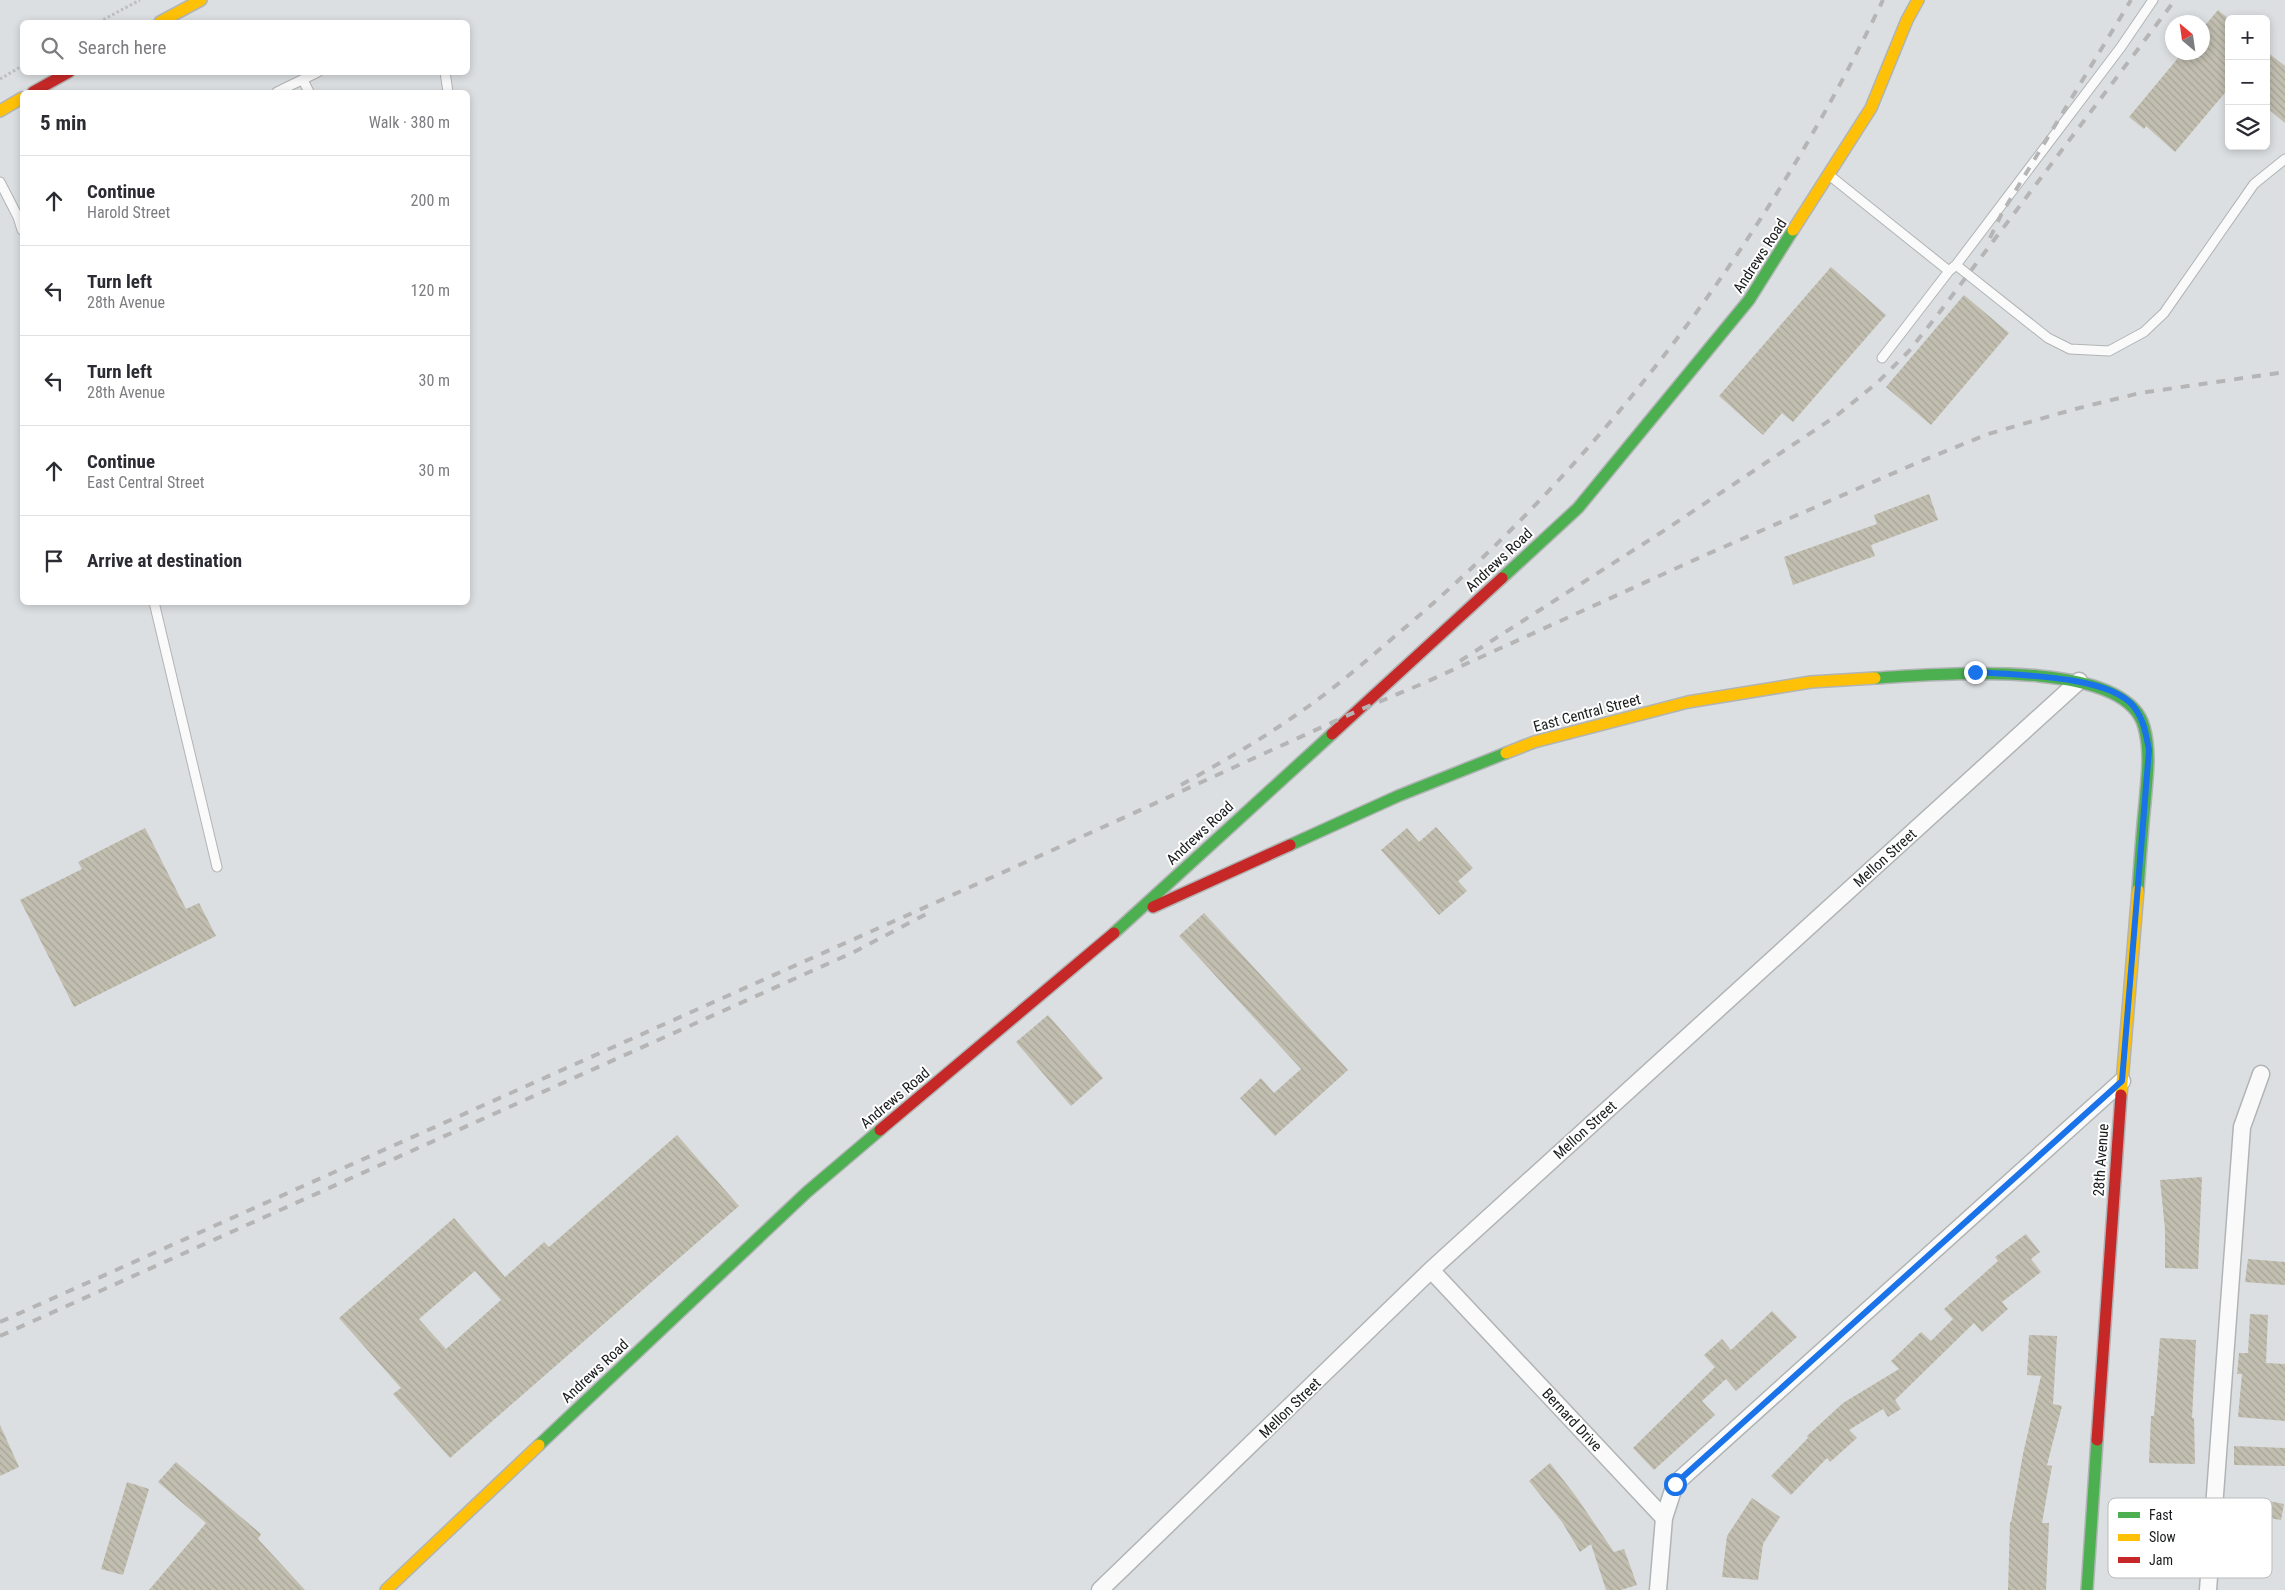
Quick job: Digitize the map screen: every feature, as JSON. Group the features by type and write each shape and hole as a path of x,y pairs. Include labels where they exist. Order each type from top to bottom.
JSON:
{"street":[{"path":"164,20 201,0"},
{"name":"Andrews Road","path":"386,1590 807,1192 1135,915 1578,508 1749,300 1871,108 1907,20 1918,0"},
{"path":"37,90 64,75"},
{"path":"0,111 20,99"},
{"name":"East Central Street","path":"1135,915 1398,796 1525,746 1688,702 1811,682 1975,672 2080,681"},
{"name":"28th Avenue","path":"2080,681 2115,694 2133,706 2144,725 2149,750 2122,1081 2087,1590"},
{"name":"Mellon Street","path":"1100,1590 1431,1270 2080,681"},
{"path":"2215,1498 2242,1127 2261,1074"},
{"path":"1658,1590 1664,1518 1675,1484 2122,1081"},
{"name":"Bernard Drive","path":"1431,1270 1664,1518"}],"lane":[{"path":"1882,358 2121,47 2153,0"},
{"path":"282,90 312,75"},
{"path":"446,75 448,90"},
{"path":"303,80 308,90"},
{"path":"1829,175 2048,338 2070,349 2109,351 2144,332 2164,313 2254,184 2285,159"},
{"path":"0,182 20,224"},
{"path":"155,605 217,867"}],"path":[{"path":"103,20 140,0"},
{"path":"0,79 20,67"}],"building":[{"path":"2218,10 2225,16 2225,93 2175,152 2146,126 2144,129 2129,117 2176,60 2210,60 2210,20"},
{"path":"2270,54 2285,66 2285,123 2270,110"},
{"path":"1831,267 1886,315 1793,422 1782,413 1763,435 1719,396"},
{"path":"1964,295 2009,333 1931,425 1886,387"},
{"path":"1929,494 1938,520 1871,545 1875,556 1793,585 1784,557 1877,524 1874,515"},
{"path":"1436,827 1473,868 1458,881 1467,891 1439,915 1381,850 1407,828 1419,842"},
{"path":"145,828 186,909 199,903 216,936 74,1007 20,900 82,869 78,862"},
{"path":"1204,913 1348,1070 1275,1136 1240,1098 1261,1078 1274,1093 1301,1069 1179,936"},
{"path":"1048,1015 1103,1078 1071,1106 1016,1042"},
{"path":"677,1135 739,1206 450,1458 393,1394 401,1388 339,1318 454,1218 505,1277 544,1242 549,1247","holes":["475,1271 501,1300 446,1349 419,1319"]},
{"path":"2202,1177 2198,1269 2165,1268 2165,1229 2160,1180"},
{"path":"2026,1234 2040,1252 2031,1259 2041,1272 2002,1302 2008,1309 1982,1332 1974,1323 1895,1400 1901,1409 1888,1417 1883,1409 1849,1430 1857,1438 1830,1462 1827,1458 1791,1495 1771,1476 1808,1438 1807,1436 1843,1403 1899,1369 1891,1361 1921,1332 1931,1341 1953,1319 1944,1309 1998,1261 1995,1257"},
{"path":"2248,1259 2285,1262 2285,1285 2245,1282"},
{"path":"1772,1311 1797,1337 1736,1391 1726,1379 1702,1401 1715,1415 1654,1470 1633,1448 1715,1367 1704,1355 1722,1339 1731,1350"},
{"path":"2250,1314 2268,1315 2266,1363 2285,1364 2285,1421 2238,1417 2242,1374 2237,1374 2239,1353 2248,1353"},
{"path":"2029,1335 2057,1336 2053,1404 2062,1406 2047,1465 2052,1466 2042,1523 2049,1523 2046,1590 2008,1590 2010,1522 2041,1376 2027,1375"},
{"path":"2160,1338 2196,1340 2192,1418 2194,1418 2195,1464 2149,1463 2151,1416 2154,1416"},
{"path":"0,1425 19,1467 0,1476"},
{"path":"2234,1446 2285,1448 2285,1466 2234,1465"},
{"path":"176,1462 261,1534 258,1539 305,1590 149,1590 206,1523 158,1482"},
{"path":"1550,1463 1575,1495 1614,1552 1624,1549 1637,1585 1621,1590 1606,1590 1591,1544 1580,1552 1562,1522 1529,1481"},
{"path":"127,1482 149,1489 123,1575 101,1569"},
{"path":"1752,1498 1780,1517 1763,1544 1758,1580 1722,1577 1727,1536"},
{"path":"2272,1502 2284,1504 2281,1520 2272,1519"}],"railway":[{"path":"1181,785 1268,734 1310,705 1363,664 1476,564 1546,493 1613,419 1675,341 1734,259 1788,175 1838,89 1883,0"},
{"path":"1990,238 2002,213 2131,0"},
{"path":"1460,661 1665,530 1836,416 1877,383 1909,351 1939,313 2175,0"},
{"path":"0,1322 1703,556 1919,462 1988,434 2140,393 2285,372"},
{"path":"0,1336 854,952 930,912"}],"traffic: fast":[{"path":"1502,578 1578,508 1749,300 1793,230"},
{"path":"1875,678 1980,673 2024,675 2066,680 2102,689 2130,704 2144,727 2148,755 2138,890"},
{"path":"1114,933 1332,734"},
{"path":"1290,845 1398,796 1506,753"},
{"path":"539,1445 807,1192 880,1130"},
{"path":"2087,1590 2097,1440"}],"traffic: slow":[{"path":"164,20 201,0"},
{"path":"1793,230 1871,108 1907,20 1918,0"},
{"path":"0,111 20,99"},
{"path":"1506,753 1534,742 1688,702 1811,682 1875,678"},
{"path":"2121,1095 2138,890"},
{"path":"386,1590 539,1445"}],"traffic: jam":[{"path":"37,90 64,75"},
{"path":"1332,734 1502,578"},
{"path":"1153,907 1290,845"},
{"path":"880,1130 1114,933"},
{"path":"2097,1440 2121,1095"}],"route":[{"path":"1675,1484 2122,1081 2149,750 2144,725 2133,706 2115,694 2080,681 1975,672"}]}
